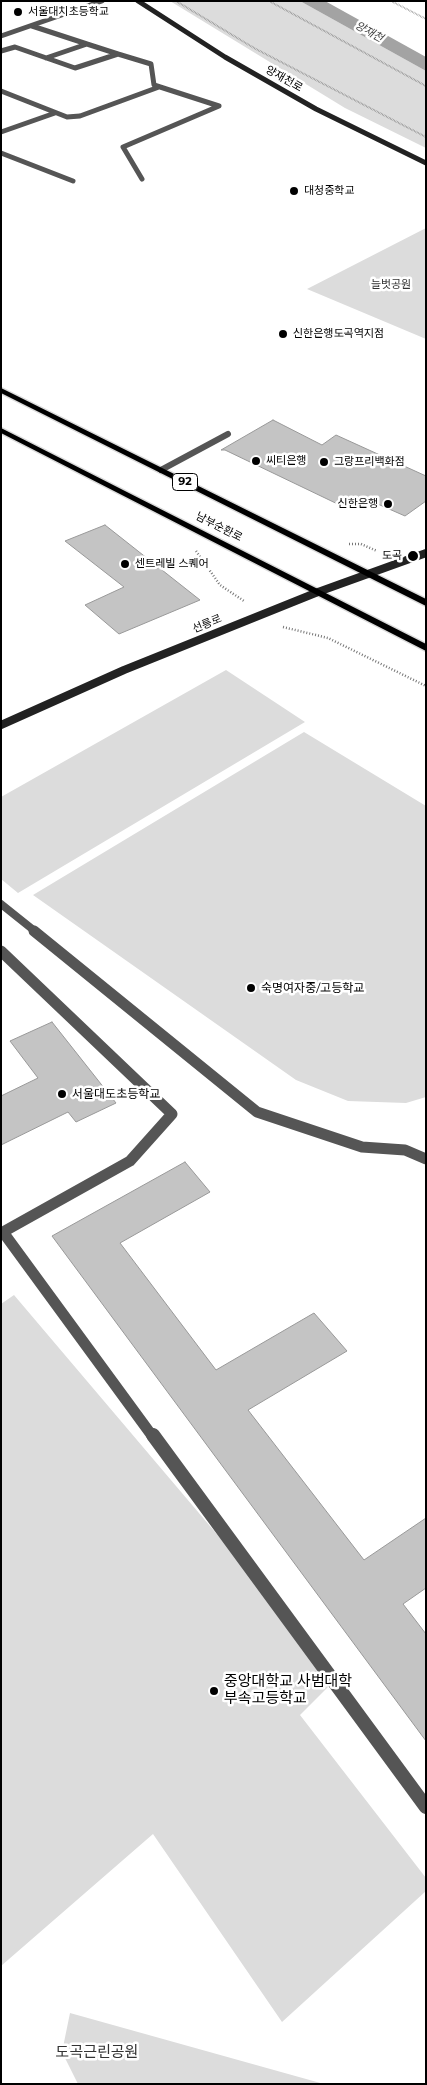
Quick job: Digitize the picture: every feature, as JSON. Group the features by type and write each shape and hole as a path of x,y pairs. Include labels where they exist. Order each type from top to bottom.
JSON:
{"main road":[{"name":"남부순환로","path":"1,390 426,603"},
{"name":"남부순환로","path":"1,430 426,648"}],"street":[{"path":"1,36 102,1"},
{"name":"양재천로","path":"138,1 225,57 316,109 426,163"},
{"path":"32,26 151,64 153,84 219,106 123,147 142,178"},
{"path":"46,58 87,44"},
{"path":"1,51 15,47 75,68 118,54"},
{"path":"1,91 67,117 80,116 160,86"},
{"path":"8,100 15,97"},
{"path":"1,132 55,112"},
{"path":"1,153 73,181"},
{"path":"161,470 228,434"},
{"name":"선릉로","path":"1,725 124,670 318,592 426,553"},
{"path":"1,904 257,1112 362,1147 404,1150 426,1159"},
{"path":"1,951 172,1114 130,1161 4,1232 426,1807"}],"path":[{"path":"176,1 254,48 426,137"},
{"path":"269,1 426,86"},
{"path":"391,1 426,19"},
{"path":"189,547 198,551 220,585 284,628 328,638 426,686"}],"green space":[{"path":"170,1 300,1 426,71 426,148 345,108"},
{"name":"늘벗공원","path":"426,228 426,339 307,289"},
{"path":"226,670 305,722 18,893 1,879 1,797"},
{"path":"304,732 426,806 426,1097 406,1103 348,1101 296,1080 33,895"},
{"path":"14,1295 338,1677 300,1715 426,1878 426,1891 282,2022 153,1834 1,1966 1,1304"},
{"name":"도곡근린공원","path":"70,2013 324,2084 78,2084 62,2052"}],"water":[{"name":"양재천","path":"300,1 325,1 426,57 426,71"}],"building":[{"name":"그랑프리백화점","path":"273,420 322,445 336,435 426,476 426,501 405,516 364,498 348,509 225,450 221,450"},
{"name":"센트레빌 스퀘어","path":"105,525 200,600 119,634 85,605 124,587 65,541"},
{"name":"서울대도초등학교","path":"52,1022 116,1103 76,1122 68,1112 1,1145 1,1096 38,1078 10,1041"},
{"name":"중앙대학교 사범대학 부속고등학교","path":"185,1162 210,1192 120,1243 216,1370 314,1313 347,1351 248,1410 364,1560 426,1518 426,1588 403,1604 426,1634 426,1741 52,1236"}],"place":[{"name":"서울대치초등학교","path":"18,12"},
{"name":"대청중학교","path":"294,191"},
{"name":"신한은행도곡역지점","path":"283,334"},
{"name":"씨티은행","path":"256,461"},
{"name":"그랑프리백화점","path":"324,462"},
{"name":"신한은행","path":"388,504"},
{"name":"도곡","path":"413,556"},
{"name":"센트레빌 스퀘어","path":"125,564"},
{"name":"숙명여자중/고등학교","path":"251,988"},
{"name":"서울대도초등학교","path":"62,1094"},
{"name":"중앙대학교 사범대학 부속고등학교","path":"214,1691"}]}
